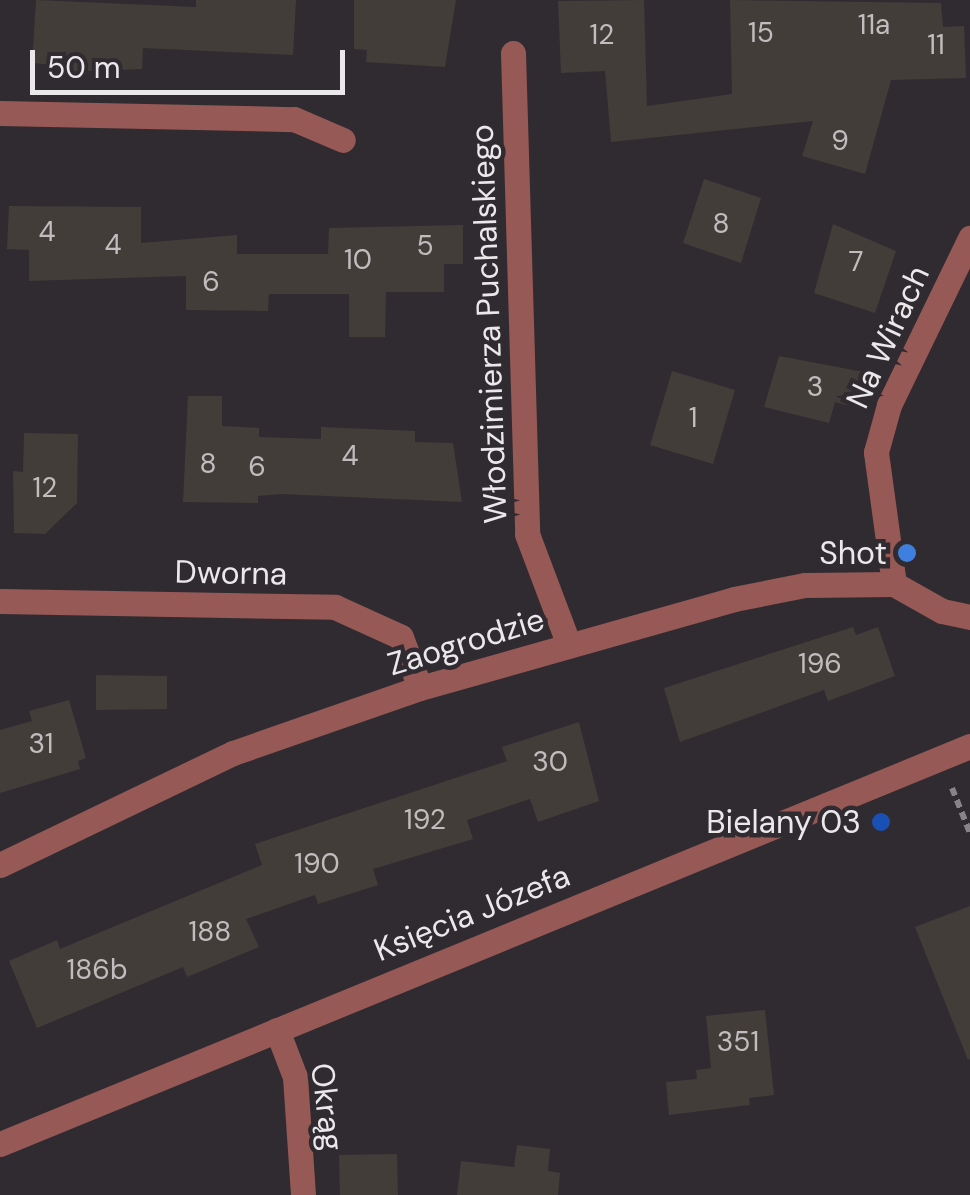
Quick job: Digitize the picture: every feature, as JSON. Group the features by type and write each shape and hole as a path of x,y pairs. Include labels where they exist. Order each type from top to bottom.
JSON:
{"street":[{"name":"Włodzimierza Puchalskiego","path":"514,53 527,534 569,644"},
{"path":"0,113 294,119 343,140"},
{"name":"Na Wirach","path":"894,584 875,475 880,431 970,238"},
{"name":"Zaogrodzie","path":"0,865 234,754 420,688 569,644 805,584 894,584"},
{"path":"894,584 942,612 970,617"},
{"name":"Dworna","path":"0,601 335,607 400,637 420,688"},
{"name":"Księcia Józefa","path":"0,1144 970,746"},
{"name":"Okrąg","path":"277,1030 296,1077 303,1195"}],"path":[{"path":"951,785 970,833"}],"building":[{"path":"36,0 196,7 196,0 296,0 293,55 143,48 142,69 64,72 64,66 32,63"},
{"path":"354,0 456,0 445,67 366,62 367,50 354,49"},
{"path":"644,0 647,106 732,94 730,0 941,3 943,27 964,26 966,78 891,80 865,174 802,156 813,121 611,142 605,71 561,73 558,1"},
{"path":"704,179 761,198 741,263 683,243"},
{"path":"9,206 141,207 141,243 237,235 237,254 328,254 329,228 463,225 463,264 444,264 444,292 386,292 385,337 349,337 349,294 269,294 268,311 186,310 186,276 29,281 29,250 7,249"},
{"path":"833,224 896,251 875,313 814,293"},
{"path":"779,356 864,372 854,407 835,402 829,423 764,407"},
{"path":"672,371 735,390 713,464 650,445"},
{"path":"188,396 222,396 222,426 259,428 259,437 321,439 321,427 415,431 415,442 453,443 462,502 281,494 258,496 258,503 183,502"},
{"path":"24,433 78,434 77,503 45,534 14,533 13,471 23,472"},
{"path":"853,627 856,635 878,627 895,676 828,701 824,690 680,742 664,688"},
{"path":"96,675 167,676 167,709 96,710"},
{"path":"69,700 86,758 78,761 80,769 0,793 0,730 32,721 29,711"},
{"path":"579,722 599,801 538,822 530,799 467,820 473,839 373,869 378,885 318,904 315,895 246,919 259,947 187,977 183,967 37,1028 9,961 57,940 60,949 262,865 255,844 507,761 502,747"},
{"path":"970,906 970,1059 968,1060 915,927"},
{"path":"765,1010 774,1095 749,1098 750,1105 669,1115 666,1082 697,1079 696,1070 711,1068 706,1016"},
{"path":"517,1145 550,1149 548,1171 560,1173 558,1195 457,1195 461,1161 514,1167"},
{"path":"397,1154 398,1195 340,1195 339,1155"}],"place":[{"name":"Shot","path":"907,553"},
{"name":"Bielany 03","path":"881,822"}]}
